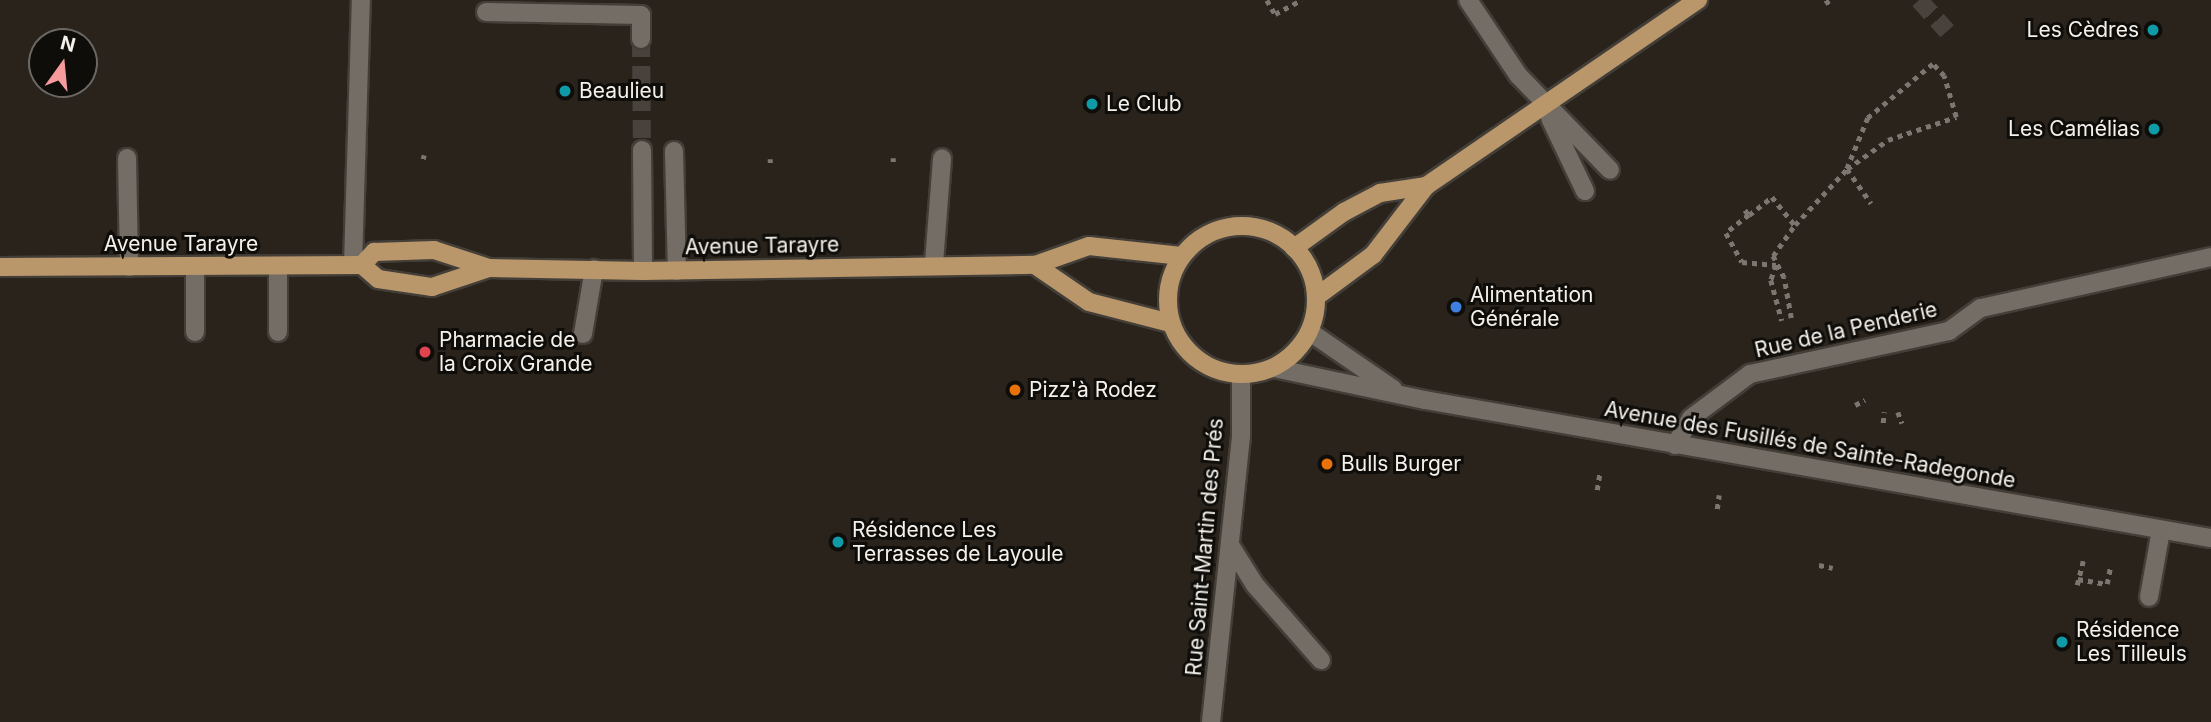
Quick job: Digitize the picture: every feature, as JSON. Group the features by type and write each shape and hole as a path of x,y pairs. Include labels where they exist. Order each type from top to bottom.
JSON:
{"main road":[{"path":"1316,297 1373,254 1426,186 1698,0"},
{"path":"1294,248 1344,212 1380,193 1426,186"},
{"path":"1236,226 1278,235 1294,248 1306,262 1316,297 1310,332 1289,359 1273,368 1241,375 1218,372 1197,360 1181,344 1170,323 1167,300 1181,256 1197,240 1236,226"},
{"name":"Avenue Tarayre","path":"357,265 374,252 434,250 489,268 643,271 934,263 1035,265 1089,246 1181,256"},
{"name":"Avenue Tarayre","path":"0,267 357,265 378,279 432,287 489,268"},
{"path":"1035,265 1088,302 1170,323"}],"street":[{"path":"357,265 360,0"},
{"path":"1468,0 1544,105 1610,170"},
{"path":"486,12 640,15 641,39"},
{"path":"1544,105 1585,191"},
{"path":"642,150 643,271"},
{"path":"674,151 677,271"},
{"path":"127,158 130,267"},
{"path":"934,263 942,158"},
{"name":"Rue de la Penderie","path":"1675,444 1691,418 1750,374 1949,331 1981,308 2211,257"},
{"path":"195,267 195,332"},
{"path":"278,267 278,332"},
{"path":"583,334 594,269"},
{"name":"Avenue des Fusillés de Sainte-Radegonde","path":"1310,332 1401,394"},
{"name":"Avenue des Fusillés de Sainte-Radegonde","path":"1273,368 1675,444 2211,538"},
{"name":"Rue Saint-Martin des Prés","path":"1211,722 1241,436 1241,375"},
{"path":"2149,597 2161,530"},
{"path":"1230,545 1255,585 1321,660"}],"path":[{"path":"1267,0 1275,14 1301,0"},
{"path":"1826,0 1831,7"},
{"path":"1791,318 1784,278 1773,257 1795,225 1847,169 1888,140 1956,117 1944,76 1933,64 1894,91 1868,118 1847,169"},
{"path":"1847,169 1871,203"},
{"path":"1776,265 1742,262 1726,233 1747,212 1772,197 1795,225"},
{"path":"1776,265 1772,280 1782,321"},
{"path":"1855,405 1865,400"},
{"path":"1883,423 1884,412"},
{"path":"1898,412 1902,423"},
{"path":"1597,490 1599,477"},
{"path":"1717,509 1719,495"},
{"path":"2077,585 2082,561"},
{"path":"1819,565 1833,568"},
{"path":"2078,579 2107,584 2110,568"}],"tunnel":[{"path":"1919,0 1947,31"},
{"path":"641,39 642,150"}],"place":[{"name":"Les Cèdres","path":"2153,30"},
{"name":"Beaulieu","path":"565,91"},
{"name":"Le Club","path":"1092,104"},
{"name":"Les Camélias","path":"2154,129"},
{"name":"Alimentation Générale","path":"1456,307"},
{"name":"Pharmacie de la Croix Grande","path":"425,352"},
{"name":"Pizz'à Rodez","path":"1015,390"},
{"name":"Bulls Burger","path":"1327,464"},
{"name":"Résidence Les Terrasses de Layoule","path":"838,542"},
{"name":"Résidence Les Tilleuls","path":"2062,642"}]}
